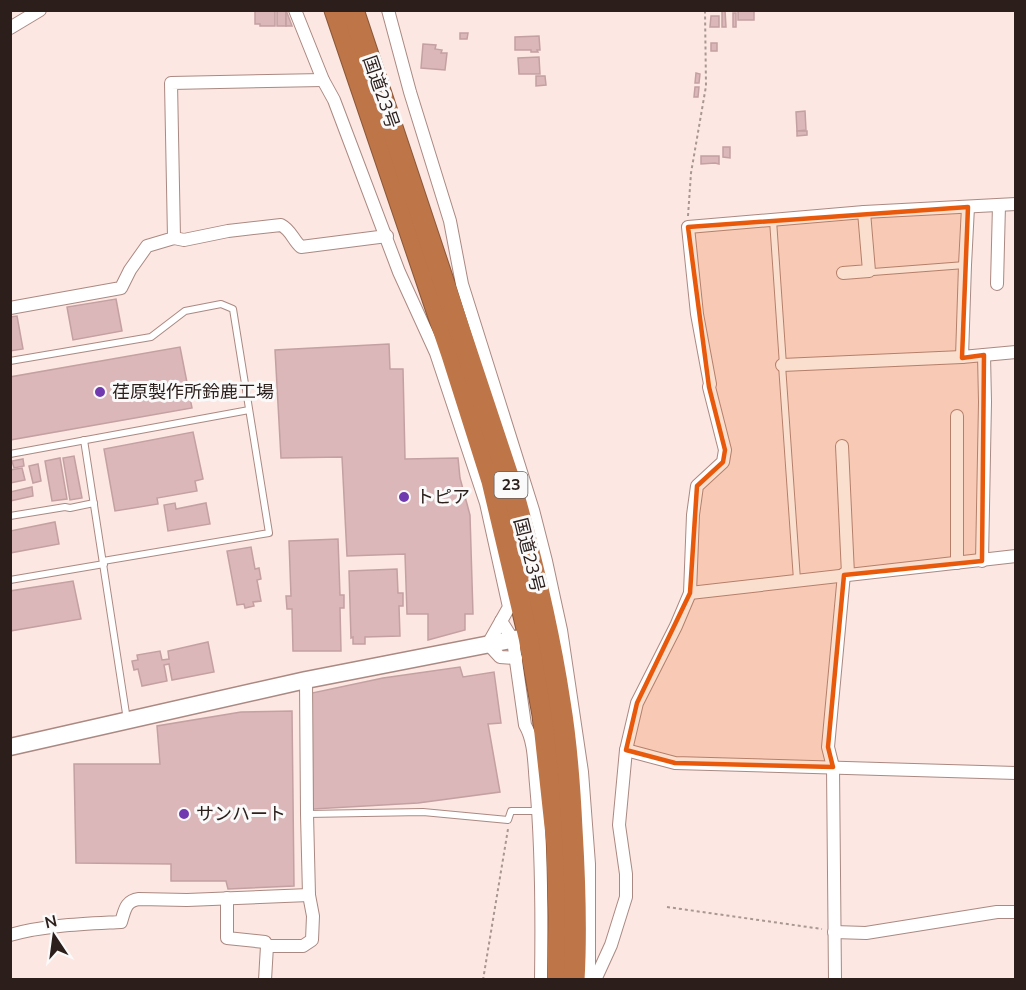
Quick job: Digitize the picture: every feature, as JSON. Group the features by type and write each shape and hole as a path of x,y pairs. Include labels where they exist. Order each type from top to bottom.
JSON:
{"highway":[{"name":"国道23号","path":"335,10 449,344 492,481 530,637 561,704 570,793 575,882 574,980"},
{"name":"国道23号","path":"353,10 512,488 529,549 530,637 537,732 557,844 558,980"}],"street":[{"path":"10,28 40,10"},
{"path":"295,10 323,80 334,100 399,272 436,353 486,503 509,607 488,644"},
{"path":"388,10 410,92 450,222 462,284 533,510 556,609 583,784 589,864 590,980"},
{"path":"174,238 171,83 323,80"},
{"path":"595,980 611,945 626,897 626,874 619,825 626,750 638,703 690,593 696,486 723,462 725,450 709,387 688,227 864,212 1016,204"},
{"path":"997,284 999,205"},
{"path":"962,357 968,207"},
{"path":"843,273 869,271 864,212"},
{"path":"10,308 121,288 130,270 147,246 174,238 184,240 228,231 281,225 289,230 301,247 387,236"},
{"path":"782,365 909,360 1016,352"},
{"path":"982,561 984,355"},
{"path":"957,416 957,563"},
{"path":"835,980 832,767 828,747 846,574 842,446"},
{"path":"690,593 1016,556"},
{"path":"501,621 530,637"},
{"path":"10,747 306,680 530,637"},
{"path":"530,637 516,658 525,725 537,732 542,919 541,980"},
{"path":"488,644 500,657 516,658"},
{"path":"267,946 303,946 312,940 313,916 309,895 306,680"},
{"path":"626,750 675,763 1016,773"},
{"path":"10,935 26,930 121,922 126,905 132,900 309,895"},
{"path":"227,898 227,938 265,942 267,946 265,980"},
{"path":"834,932 866,933 997,912 1016,912"}],"lane":[{"path":"772,220 797,580"},
{"path":"869,271 965,265"},
{"path":"10,361 151,337 185,311 221,304 233,309 269,533 10,580"},
{"path":"10,454 249,410"},
{"path":"84,440 127,721"},
{"path":"10,516 94,503"},
{"path":"308,814 423,812 508,820 511,811 538,811"}],"path":[{"path":"688,227 691,173 706,86 705,10"},
{"path":"483,980 508,820"},
{"path":"667,907 834,932"}],"highlighted area":[{"path":"968,207 962,358 984,355 982,561 844,575 828,747 833,767 675,763 626,750 637,703 690,593 697,486 723,462 725,450 709,387 688,227"}],"building":[{"path":"255,10 275,10 275,26 255,24"},
{"path":"277,10 286,10 286,26 277,26"},
{"path":"286,10 292,26 286,26"},
{"path":"722,10 725,10 726,27 722,27"},
{"path":"738,10 754,10 754,20 738,20"},
{"path":"733,13 736,13 736,27 733,27"},
{"path":"711,16 719,16 719,27 710,27"},
{"path":"460,33 468,33 467,39 460,39"},
{"path":"539,36 540,50 537,50 538,52 515,50 515,37"},
{"path":"711,43 717,43 717,51 711,51"},
{"path":"423,44 436,45 435,49 442,50 441,53 447,53 445,70 421,68"},
{"path":"539,57 540,74 519,74 518,58"},
{"path":"696,73 700,74 699,83 695,83"},
{"path":"536,76 545,76 546,85 536,86"},
{"path":"695,87 699,87 698,97 694,97"},
{"path":"805,111 806,130 797,131 796,112"},
{"path":"797,131 807,131 807,135 797,136"},
{"path":"723,147 730,147 730,158 723,157"},
{"path":"701,156 719,156 719,164 701,164"},
{"path":"116,299 122,331 73,340 67,307"},
{"path":"17,316 23,349 10,351 10,317"},
{"name":"トピア","path":"389,344 390,369 403,369 405,459 458,458 460,478 470,515 473,614 465,614 465,630 428,640 428,614 407,614 405,554 347,556 342,457 281,458 275,350"},
{"name":"荏原製作所鈴鹿工場","path":"180,347 192,408 10,440 10,377"},
{"path":"193,432 203,479 195,481 197,491 157,498 158,504 115,511 104,449"},
{"path":"74,456 82,498 70,500 63,458"},
{"path":"60,458 67,499 52,501 45,461"},
{"path":"23,459 24,466 14,468 12,461"},
{"path":"38,464 41,481 33,483 29,466"},
{"path":"22,468 25,480 10,483 10,470"},
{"path":"32,487 33,496 10,501 10,492"},
{"path":"175,503 176,509 206,503 210,524 168,531 164,505"},
{"path":"55,522 59,544 10,553 10,531"},
{"path":"338,539 340,595 344,595 344,608 340,608 341,651 293,651 292,609 287,609 286,596 291,596 289,541"},
{"path":"251,547 255,569 259,568 261,579 257,580 261,601 253,602 254,606 245,608 244,604 237,605 227,551"},
{"path":"397,569 398,593 403,593 403,606 399,606 400,636 365,637 365,644 353,644 349,571"},
{"path":"73,581 81,619 10,631 10,591"},
{"path":"208,642 214,672 172,680 169,664 164,665 167,681 142,686 138,669 134,670 132,661 138,660 137,655 160,651 162,660 169,659 168,651"},
{"path":"460,667 463,677 494,672 501,723 488,724 500,792 418,803 313,809 312,693 383,678"},
{"name":"サンハート","path":"292,711 294,886 228,889 226,881 171,881 171,864 76,863 74,764 160,764 157,726 241,712"}],"place":[{"name":"荏原製作所鈴鹿工場","path":"100,392"},
{"name":"トピア","path":"404,497"},
{"name":"サンハート","path":"184,814"}]}
